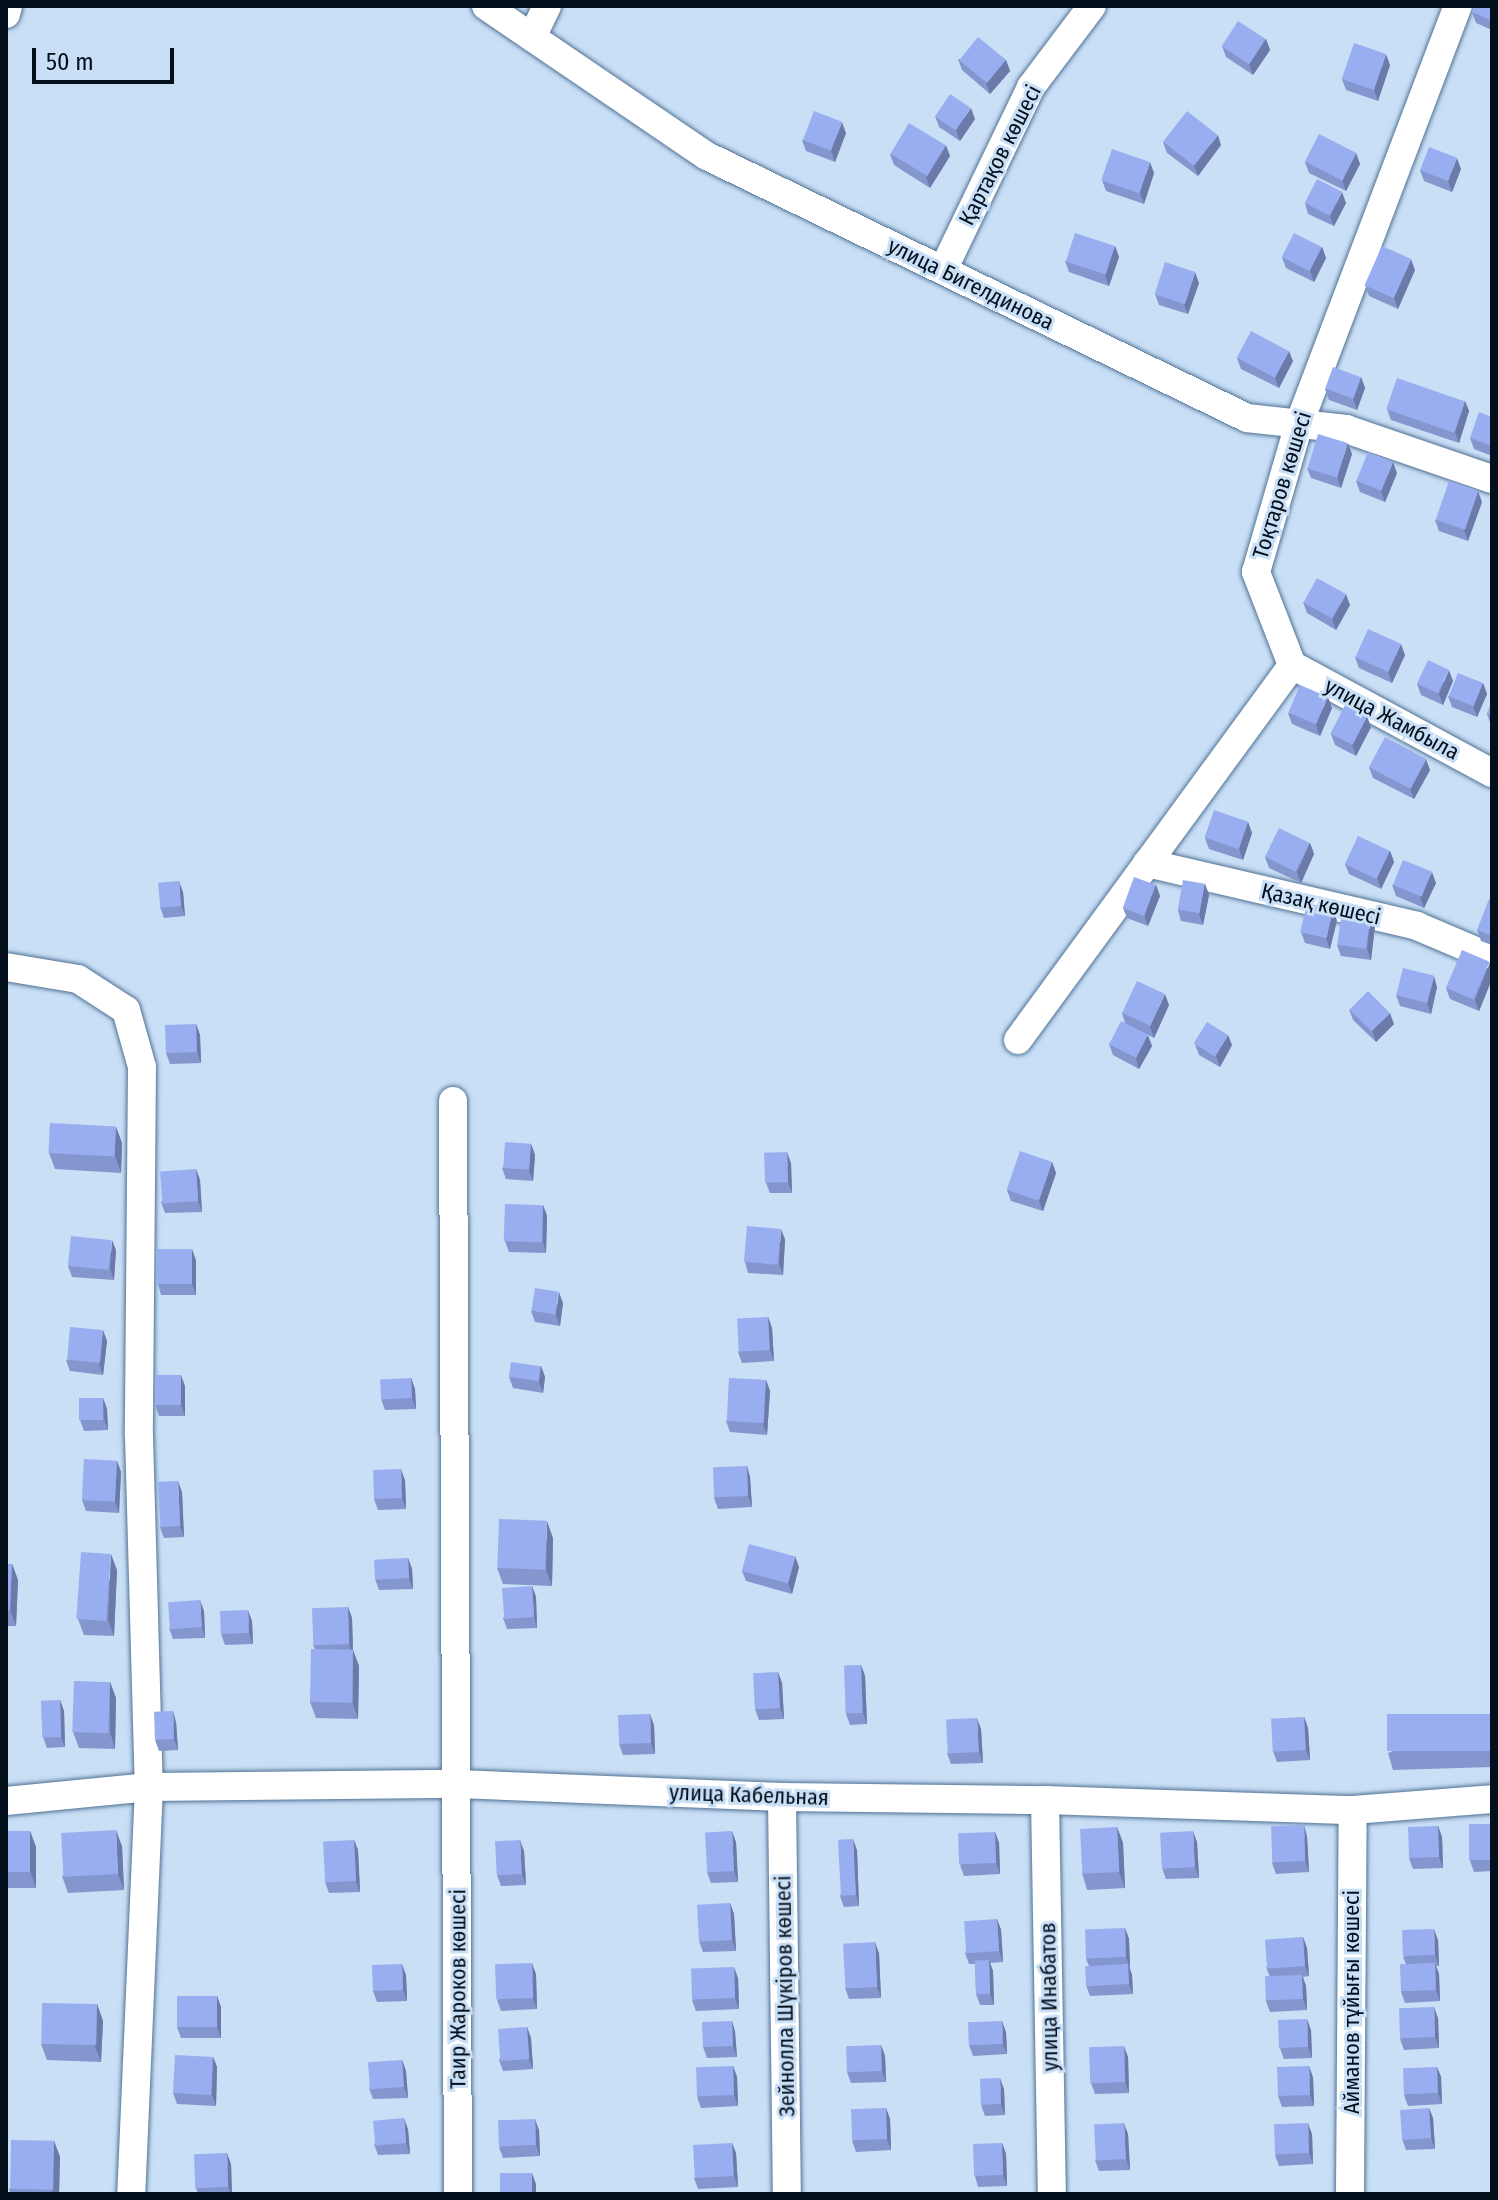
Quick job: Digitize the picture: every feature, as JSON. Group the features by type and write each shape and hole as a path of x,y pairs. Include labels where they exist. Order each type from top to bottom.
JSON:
{"street":[{"path":"6,14 8,6"},
{"name":"улица Бигелдинова","path":"486,6 707,156 1247,418 1346,429 1492,479"},
{"path":"532,37 547,6"},
{"name":"Қартақов көшесі","path":"943,270 1031,87 1092,6"},
{"name":"Тоқтаров көшесі","path":"1292,665 1256,572 1299,424 1458,6"},
{"path":"1018,1040 1292,665"},
{"name":"улица Жамбыла","path":"1292,665 1492,773"},
{"name":"Қазақ көшесі","path":"1147,863 1417,926 1492,958"},
{"path":"6,967 78,979 126,1010 142,1067 139,1436 149,1787 131,2194"},
{"name":"Таир Жароков көшесі","path":"453,1101 458,2194"},
{"name":"улица Кабельная","path":"6,1801 149,1787 458,1784 782,1797 1045,1800 1353,1810 1492,1799"},
{"name":"Зейнолла Шүкіров көшесі","path":"782,1797 787,2194"},
{"name":"улица Инабатов","path":"1045,1800 1052,2194"},
{"name":"Айманов тұйығы көшесі","path":"1350,2194 1353,1810"}],"building":[{"path":"1474,6 1492,6 1492,21 1472,12"},
{"path":"1238,21 1266,39 1249,64 1222,46"},
{"path":"978,37 1006,60 987,83 959,60"},
{"path":"1354,43 1386,54 1374,90 1342,79"},
{"path":"950,94 971,108 956,130 935,116"},
{"path":"814,111 842,122 831,151 803,140"},
{"path":"1187,111 1218,135 1194,166 1163,142"},
{"path":"909,123 946,145 927,176 890,154"},
{"path":"1319,134 1356,153 1342,181 1305,162"},
{"path":"1429,147 1457,158 1448,181 1420,170"},
{"path":"1112,149 1150,162 1139,193 1101,180"},
{"path":"1317,179 1342,192 1330,216 1305,203"},
{"path":"1075,233 1115,246 1106,275 1066,262"},
{"path":"1294,233 1322,247 1309,271 1282,257"},
{"path":"1382,246 1411,259 1394,298 1365,285"},
{"path":"1165,262 1195,272 1185,304 1154,294"},
{"path":"1251,331 1289,351 1275,378 1237,357"},
{"path":"1333,367 1361,377 1353,399 1325,389"},
{"path":"1397,378 1465,401 1454,433 1386,409"},
{"path":"1479,412 1492,417 1492,446 1470,438"},
{"path":"1318,434 1348,443 1337,477 1307,468"},
{"path":"1368,452 1393,462 1381,491 1356,481"},
{"path":"1449,481 1478,491 1465,530 1436,520"},
{"path":"1317,578 1346,594 1332,618 1303,602"},
{"path":"1368,629 1401,644 1388,672 1355,657"},
{"path":"1428,660 1449,670 1438,693 1417,684"},
{"path":"1458,673 1483,683 1474,706 1449,696"},
{"path":"1300,685 1328,697 1316,724 1288,713"},
{"path":"1345,705 1367,716 1353,745 1330,734"},
{"path":"1385,737 1426,759 1411,789 1369,767"},
{"path":"1214,810 1248,822 1239,849 1205,837"},
{"path":"1279,828 1310,843 1296,872 1265,857"},
{"path":"1358,836 1390,851 1377,879 1345,864"},
{"path":"1403,860 1432,872 1422,897 1393,885"},
{"path":"1134,877 1156,885 1144,916 1123,908"},
{"path":"1183,880 1205,884 1199,913 1178,910"},
{"path":"179,881 181,906 160,908 158,883"},
{"path":"1489,899 1492,900 1492,936 1477,930"},
{"path":"1307,903 1333,909 1327,938 1300,932"},
{"path":"1342,911 1371,915 1366,949 1337,945"},
{"path":"1462,950 1490,962 1474,999 1446,988"},
{"path":"1403,968 1434,976 1427,1003 1396,995"},
{"path":"1137,981 1165,994 1150,1026 1122,1013"},
{"path":"1368,991 1390,1013 1372,1031 1350,1009"},
{"path":"1121,1021 1148,1035 1136,1058 1109,1044"},
{"path":"1207,1022 1228,1035 1215,1056 1194,1043"},
{"path":"196,1024 197,1052 166,1053 165,1025"},
{"path":"50,1123 116,1126 114,1156 48,1153"},
{"path":"505,1142 531,1144 529,1170 503,1168"},
{"path":"1020,1151 1052,1162 1039,1201 1007,1190"},
{"path":"787,1152 788,1182 765,1183 764,1153"},
{"path":"196,1169 198,1201 162,1203 160,1172"},
{"path":"505,1204 543,1205 542,1242 504,1241"},
{"path":"747,1226 781,1229 778,1265 744,1262"},
{"path":"71,1236 112,1240 109,1270 68,1266"},
{"path":"157,1249 192,1249 192,1284 157,1284"},
{"path":"535,1288 559,1292 555,1314 531,1311"},
{"path":"768,1317 770,1350 739,1352 737,1319"},
{"path":"70,1327 103,1330 100,1363 67,1360"},
{"path":"511,1362 541,1366 539,1381 509,1377"},
{"path":"155,1375 181,1375 181,1405 155,1405"},
{"path":"411,1378 412,1398 381,1400 380,1380"},
{"path":"729,1378 766,1380 764,1423 727,1421"},
{"path":"79,1398 103,1398 103,1420 79,1420"},
{"path":"84,1459 117,1461 115,1502 82,1500"},
{"path":"747,1466 748,1496 714,1497 713,1467"},
{"path":"401,1469 402,1498 374,1499 373,1470"},
{"path":"178,1481 180,1526 160,1527 158,1482"},
{"path":"499,1519 547,1521 545,1570 497,1568"},
{"path":"749,1544 795,1556 788,1583 742,1571"},
{"path":"81,1552 111,1554 106,1621 76,1619"},
{"path":"408,1558 409,1578 375,1580 374,1560"},
{"path":"6,1564 12,1564 10,1610 6,1610"},
{"path":"532,1586 534,1617 504,1619 502,1588"},
{"path":"200,1600 202,1627 170,1629 168,1602"},
{"path":"348,1607 349,1644 313,1645 312,1608"},
{"path":"248,1610 249,1633 221,1634 220,1611"},
{"path":"311,1649 353,1650 352,1703 310,1702"},
{"path":"861,1665 863,1713 846,1714 844,1666"},
{"path":"778,1672 780,1708 755,1709 753,1673"},
{"path":"74,1681 110,1682 108,1733 72,1732"},
{"path":"60,1700 61,1737 42,1738 41,1701"},
{"path":"173,1711 174,1739 155,1740 154,1712"},
{"path":"650,1714 651,1743 619,1744 618,1715"},
{"path":"1387,1714 1492,1714 1492,1751 1387,1751"},
{"path":"1304,1717 1306,1750 1273,1752 1271,1719"},
{"path":"977,1718 979,1752 948,1754 946,1720"},
{"path":"1469,1824 1492,1824 1492,1860 1469,1860"},
{"path":"1304,1825 1305,1861 1272,1862 1271,1826"},
{"path":"1438,1826 1439,1857 1409,1858 1408,1827"},
{"path":"1117,1827 1119,1872 1082,1874 1080,1829"},
{"path":"116,1830 118,1874 63,1877 61,1833"},
{"path":"6,1831 30,1831 30,1872 6,1872"},
{"path":"732,1831 734,1871 707,1872 705,1832"},
{"path":"1193,1831 1195,1867 1162,1869 1160,1833"},
{"path":"995,1832 996,1863 959,1864 958,1833"},
{"path":"853,1839 856,1895 841,1896 838,1840"},
{"path":"354,1840 356,1881 325,1883 323,1842"},
{"path":"520,1840 522,1874 497,1875 495,1841"},
{"path":"730,1903 732,1940 699,1942 697,1905"},
{"path":"997,1919 999,1951 966,1953 964,1921"},
{"path":"1125,1928 1126,1957 1086,1958 1085,1929"},
{"path":"1434,1929 1435,1955 1403,1956 1402,1930"},
{"path":"1303,1937 1305,1966 1267,1969 1265,1940"},
{"path":"875,1942 877,1987 845,1989 843,1944"},
{"path":"975,1960 989,1960 990,1994 976,1994"},
{"path":"532,1963 533,1998 496,1999 495,1964"},
{"path":"1435,1963 1436,1990 1401,1991 1400,1964"},
{"path":"402,1964 403,1990 373,1991 372,1965"},
{"path":"1128,1964 1129,1984 1086,1986 1085,1966"},
{"path":"734,1967 735,1998 692,1999 691,1969"},
{"path":"1302,1975 1303,1999 1266,2000 1265,1976"},
{"path":"177,1996 217,1996 217,2027 177,2027"},
{"path":"42,2003 97,2004 96,2045 41,2044"},
{"path":"1434,2007 1435,2037 1400,2038 1399,2008"},
{"path":"1307,2019 1308,2047 1279,2048 1278,2020"},
{"path":"732,2021 733,2046 703,2047 702,2022"},
{"path":"1002,2021 1003,2044 969,2045 968,2022"},
{"path":"527,2027 529,2059 500,2061 498,2029"},
{"path":"881,2045 882,2071 847,2072 846,2046"},
{"path":"1124,2046 1125,2082 1090,2083 1089,2047"},
{"path":"175,2055 213,2057 211,2095 173,2093"},
{"path":"402,2060 404,2087 370,2089 368,2062"},
{"path":"733,2066 734,2095 697,2096 696,2067"},
{"path":"1309,2066 1310,2095 1278,2096 1277,2067"},
{"path":"1437,2067 1438,2093 1404,2094 1403,2068"},
{"path":"1000,2078 1001,2104 981,2105 980,2079"},
{"path":"886,2108 887,2139 852,2140 851,2109"},
{"path":"1429,2108 1431,2138 1402,2140 1400,2110"},
{"path":"404,2118 406,2143 375,2146 373,2121"},
{"path":"535,2119 536,2145 499,2146 498,2120"},
{"path":"1124,2123 1126,2159 1096,2161 1094,2125"},
{"path":"1308,2123 1309,2153 1275,2154 1274,2124"},
{"path":"11,2140 54,2141 53,2190 10,2189"},
{"path":"732,2143 734,2176 695,2178 693,2145"},
{"path":"1002,2143 1003,2175 974,2176 973,2144"},
{"path":"227,2153 228,2187 195,2188 194,2154"},
{"path":"500,2173 532,2173 532,2194 500,2194"}]}
